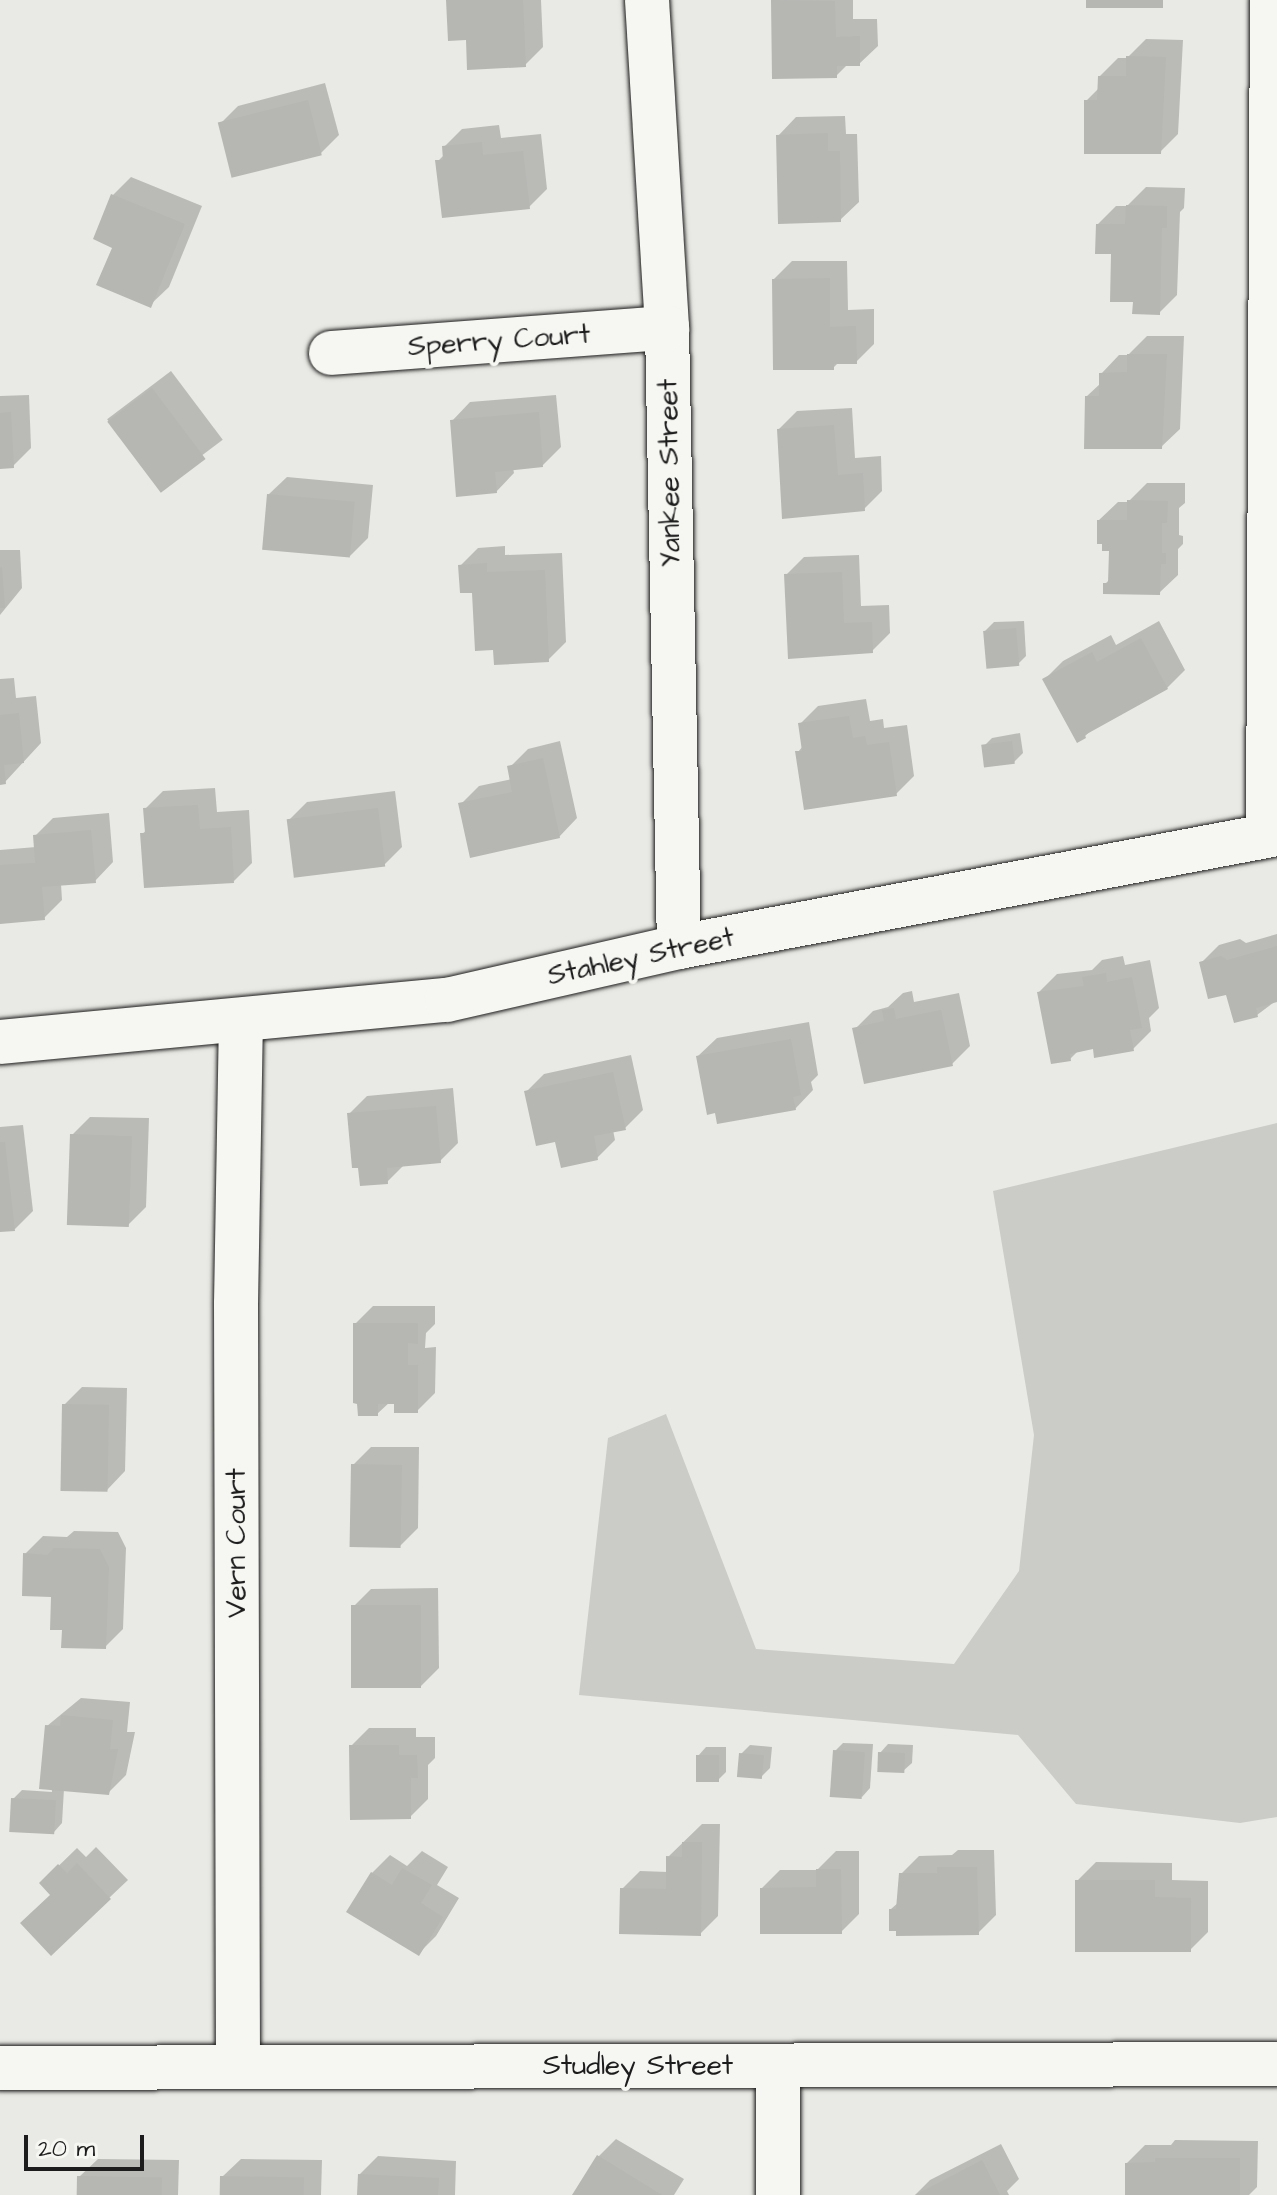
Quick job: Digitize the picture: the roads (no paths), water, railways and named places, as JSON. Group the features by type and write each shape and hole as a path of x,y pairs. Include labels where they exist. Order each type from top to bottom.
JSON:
{"street":[{"name":"Yankee Street","path":"647,0 667,328 679,947"},
{"path":"1272,0 1273,834"},
{"name":"Sperry Court","path":"331,353 667,328"},
{"name":"Stahley Street","path":"0,1042 447,1000 679,947 1273,834"},
{"name":"Vern Court","path":"238,2065 236,1304 241,1021"},
{"name":"Studley Street","path":"0,2068 1277,2064"},
{"path":"778,2066 778,2195"}]}
